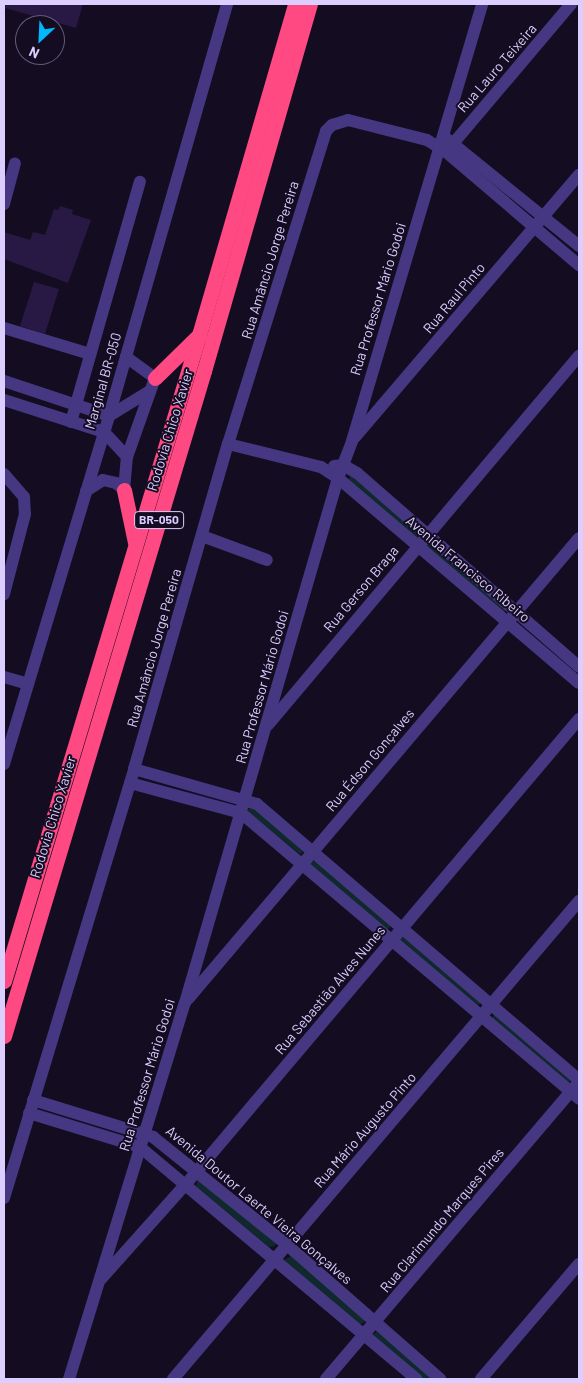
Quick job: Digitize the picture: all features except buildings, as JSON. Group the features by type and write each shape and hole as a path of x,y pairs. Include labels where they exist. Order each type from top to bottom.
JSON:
{"highway":[{"name":"Rodovia Chico Xavier","path":"4,981 199,335 295,4"},
{"name":"Rodovia Chico Xavier","path":"4,1036 204,371 310,4"},
{"path":"152,385 199,335"},
{"path":"124,490 136,544"}],"street":[{"name":"Marginal BR-050","path":"4,764 109,416 227,4"},
{"name":"Rua Professor Mário Godoi","path":"69,1379 185,1003 338,478 352,441 445,145 482,4"},
{"name":"Rua Lauro Teixeira","path":"445,145 571,4"},
{"name":"Rua Amâncio Jorge Pereira","path":"4,1198 130,783 228,444 326,131 340,121 348,120 445,145"},
{"path":"445,145 543,216 579,246"},
{"path":"445,145 579,265"},
{"path":"4,204 16,163"},
{"name":"Rua Raul Pinto","path":"352,441 579,175"},
{"path":"71,422 140,182"},
{"path":"4,328 90,354"},
{"name":"Rua Gerson Braga","path":"265,729 416,546 579,356"},
{"path":"126,357 152,385"},
{"path":"4,381 109,416 152,385"},
{"path":"124,490 128,457 152,385"},
{"path":"4,400 104,432 128,457"},
{"path":"228,444 321,467 338,478"},
{"path":"321,467 343,465"},
{"name":"Avenida Francisco Ribeiro","path":"343,465 357,473 579,666"},
{"path":"4,474 24,497 25,514 4,594"},
{"name":"Avenida Francisco Ribeiro","path":"338,478 579,683"},
{"path":"86,491 103,480 116,483 124,490"},
{"path":"202,536 267,560"},
{"name":"Rua Édson Gonçalves","path":"185,1003 300,864 579,538"},
{"path":"4,677 28,684"},
{"name":"Rua Sebastião Alves Nunes","path":"101,1279 186,1184 579,719"},
{"path":"134,769 246,798 257,804 579,1080"},
{"path":"130,783 241,813 575,1096"},
{"name":"Rua Mário Augusto Pinto","path":"173,1379 579,901"},
{"name":"Rua Clarimundo Marques Pires","path":"326,1379 575,1096 579,1080"},
{"name":"Avenida Doutor Laerte Vieira Gonçalves","path":"33,1100 144,1133 197,1170 286,1244 440,1379"},
{"path":"29,1114 140,1147 416,1379"},
{"path":"480,1379 579,1264"}],"green space":[{"path":"351,476 420,534 419,537 416,538 348,480"},
{"path":"429,543 506,610 503,612 426,545"},
{"path":"251,806 303,850 302,853 300,854 247,811"},
{"path":"316,861 390,925 390,928 387,929 311,868 310,862"},
{"path":"403,937 480,1001 480,1004 477,1005 401,944 400,938"},
{"path":"495,1014 571,1081 568,1083 491,1019"},
{"path":"198,1179 276,1243 275,1246 269,1247 196,1186"},
{"path":"291,1256 365,1319 364,1323 358,1324 284,1260"},
{"path":"377,1332 436,1379 422,1379 374,1339 373,1334"}]}
